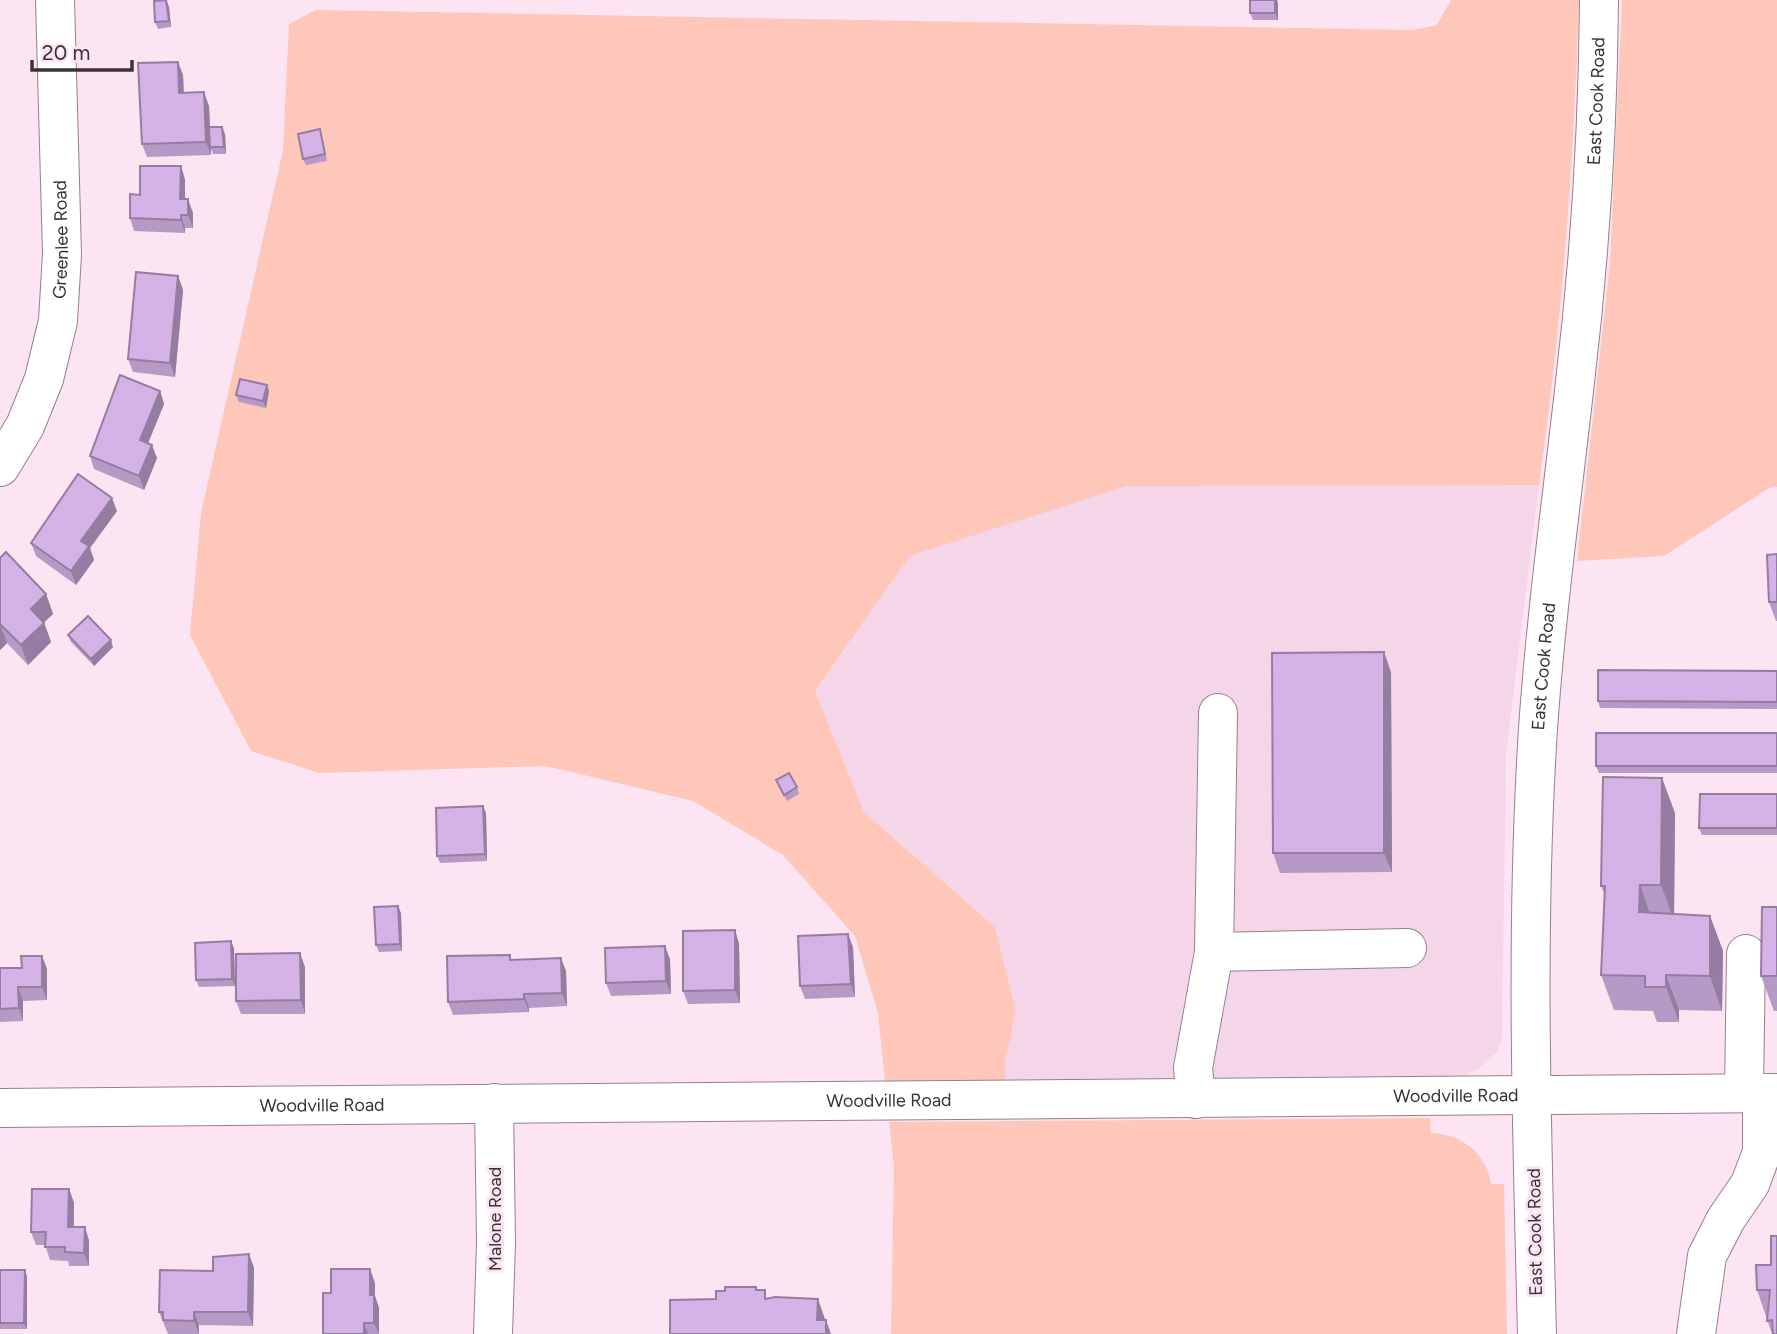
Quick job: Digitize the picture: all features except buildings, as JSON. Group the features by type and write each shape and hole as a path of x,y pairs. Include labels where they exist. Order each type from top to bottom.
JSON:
{"street":[{"name":"Greenlee Road","path":"0,467 24,426 44,379 58,321 62,254 55,0"},
{"name":"East Cook Road","path":"1537,1334 1531,1097 1531,892 1538,727 1588,246 1599,0"},
{"path":"1196,1099 1193,1068 1214,952 1218,713"},
{"path":"1214,952 1407,948"},
{"path":"1696,1334 1707,1256 1726,1219 1750,1184 1762,1152 1761,1093 1746,954"},
{"name":"Woodville Road","path":"0,1108 1761,1093"},
{"name":"Malone Road","path":"493,1334 496,1243 494,1103"}],"shaded area":[{"path":"1451,0 1579,0 1566,243 1539,485 1126,486 910,556 815,691 864,812 995,927 1016,1011 1005,1063 1005,1082 885,1082 878,1013 855,936 783,855 693,801 546,766 319,773 251,751 190,635 201,513 283,150 289,24 316,10 1413,30 1437,25"},
{"path":"1622,0 1777,0 1777,487 1769,488 1664,556 1577,561 1610,263"},
{"path":"1126,485 1539,485 1506,754 1502,1037 1497,1052 1478,1069 1462,1076 1433,1078 1005,1082 1005,1063 1016,1011 995,927 864,812 815,692 910,556"},
{"path":"1430,1118 1431,1133 1452,1137 1471,1147 1484,1163 1491,1184 1504,1184 1507,1334 891,1334 894,1167 889,1122"}]}
